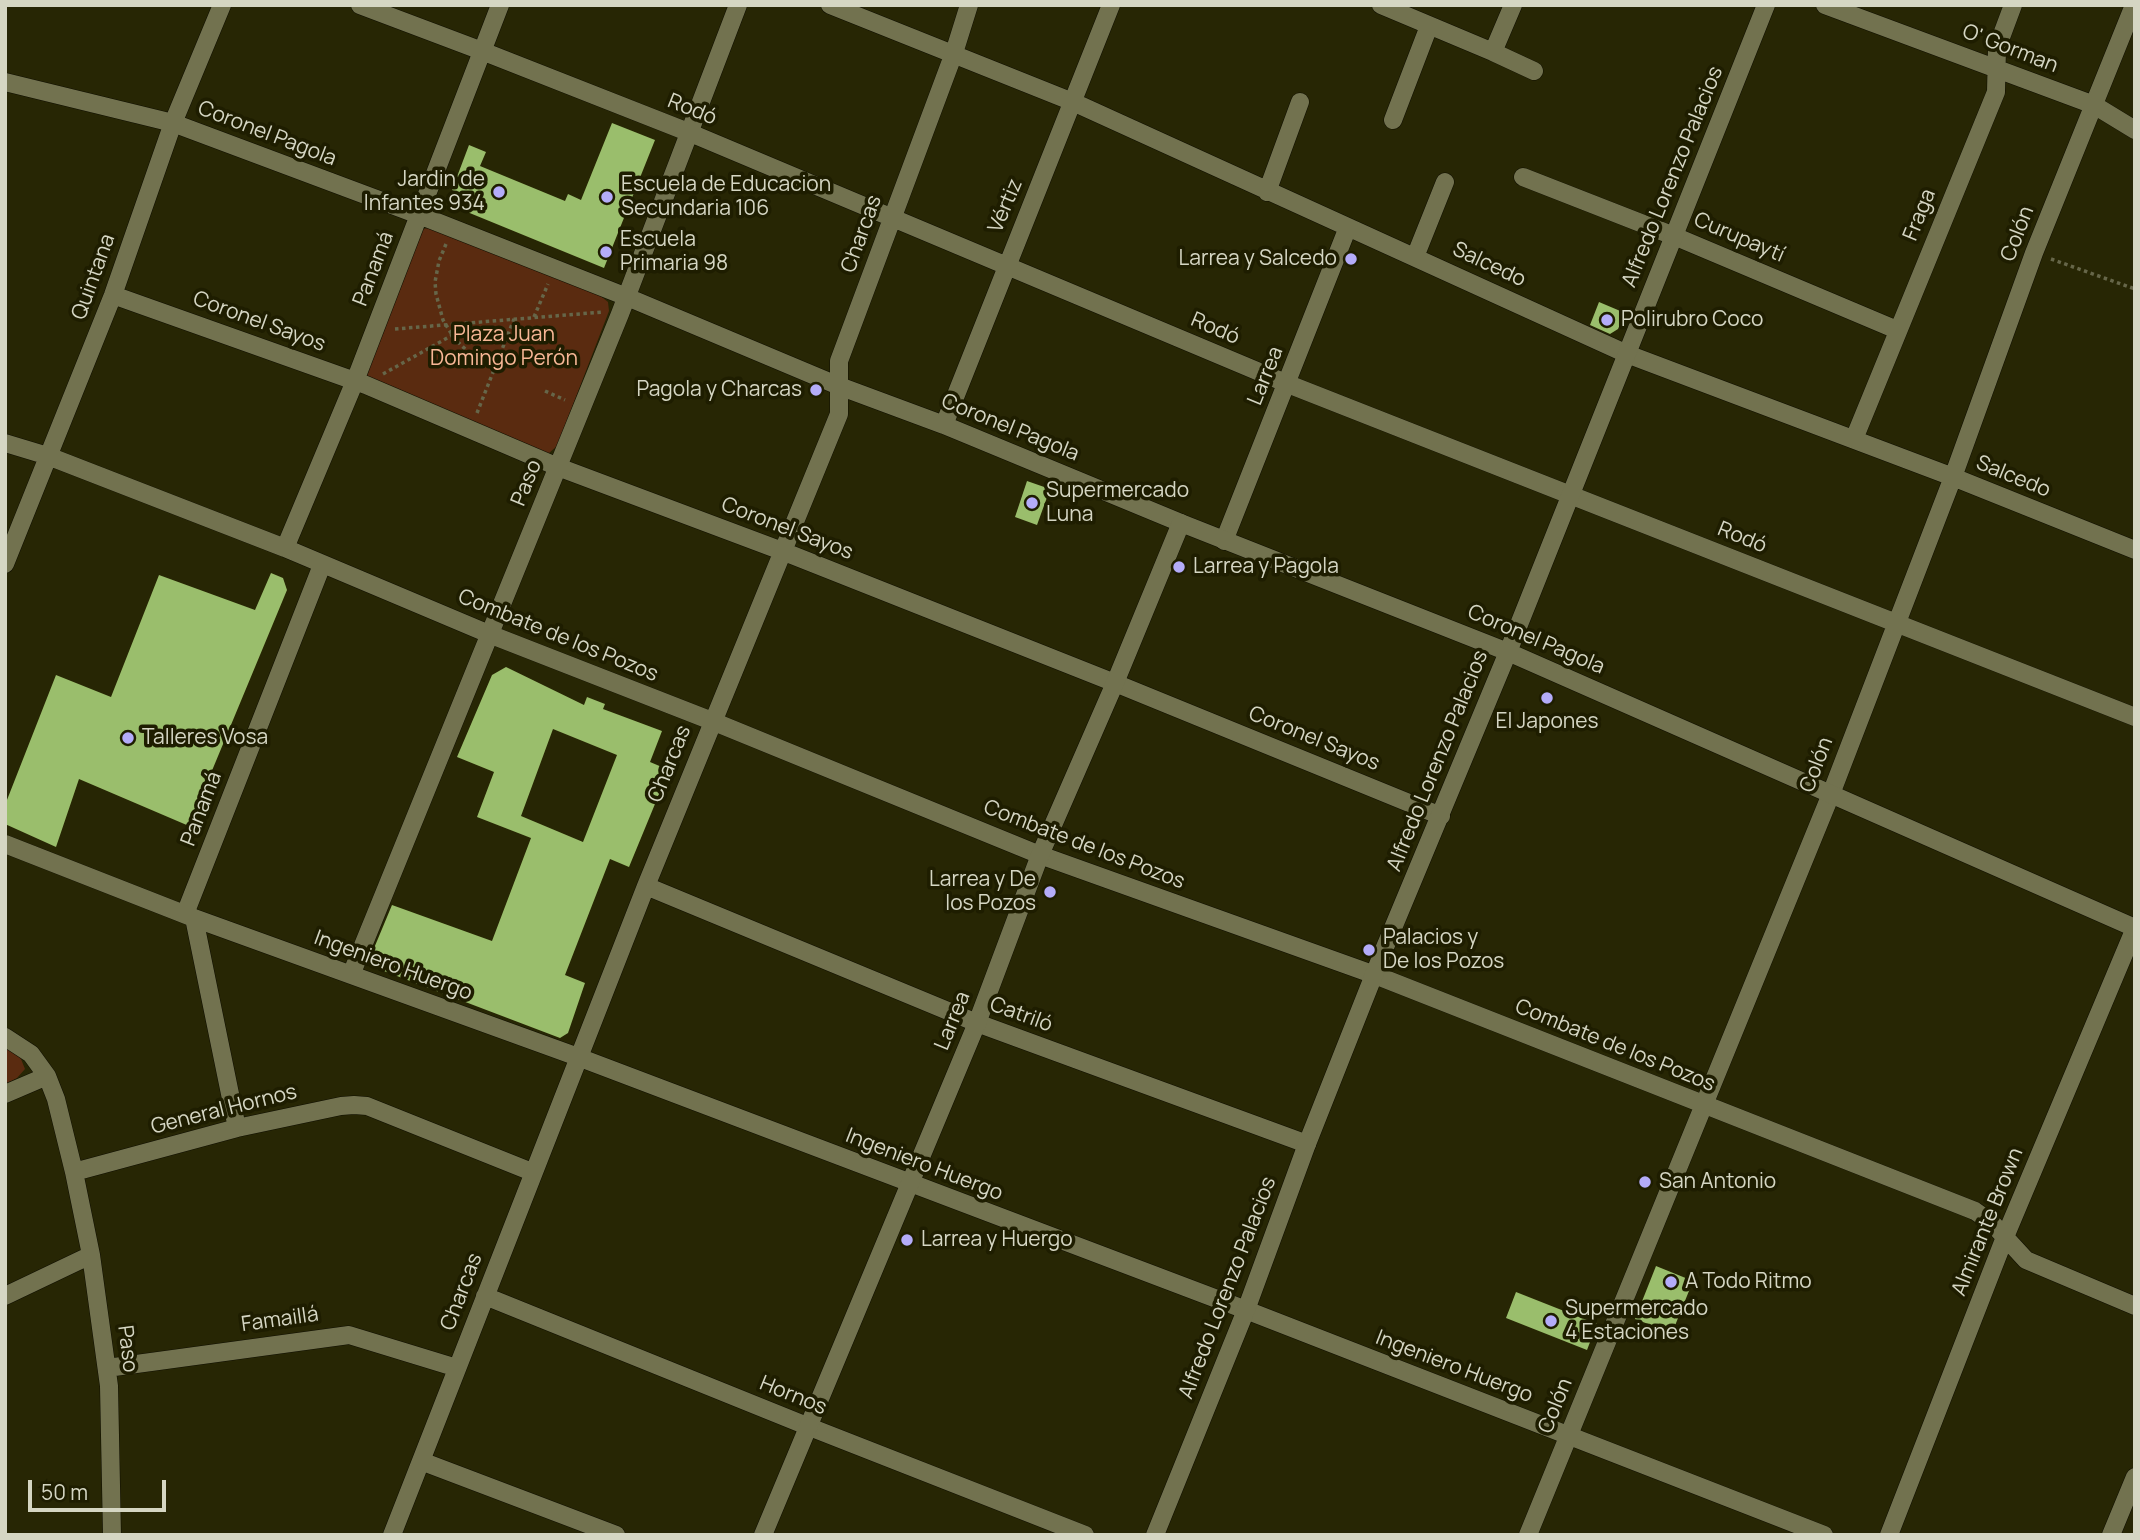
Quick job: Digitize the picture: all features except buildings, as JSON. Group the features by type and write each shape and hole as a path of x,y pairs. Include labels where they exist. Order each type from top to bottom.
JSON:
{"street":[{"name":"Quintana","path":"5,564 113,295 173,123 222,5"},
{"name":"Rodó","path":"360,5 688,132 892,220 1288,384 2135,717"},
{"name":"Panamá","path":"285,548 355,381 500,5"},
{"name":"Paso","path":"351,975 626,297 738,5"},
{"name":"Salcedo","path":"830,5 1073,102 1627,354 1954,477 2135,550"},
{"name":"Charcas","path":"392,1535 646,886 839,414 839,361 954,53 969,5"},
{"name":"Vértiz","path":"944,425 1111,5"},
{"path":"1381,5 1493,51 1534,71"},
{"path":"1493,51 1513,5"},
{"name":"Alfredo Lorenzo Palacios","path":"1155,1535 1246,1310 1307,1144 1508,652 1766,5"},
{"name":"O' Gorman","path":"1825,5 2094,105 2135,130"},
{"name":"Fraga","path":"1854,439 1996,92 1997,48 2013,5"},
{"name":"Colón","path":"1528,1535 1831,793 1954,477 2034,253 2134,5"},
{"path":"1393,120 1429,26"},
{"name":"Coronel Pagola","path":"5,82 173,123 419,215 626,297 1224,541 1508,652 2135,928"},
{"path":"1267,192 1300,102"},
{"name":"Curupaytí","path":"1523,177 1674,236 1897,330"},
{"path":"1415,257 1445,182"},
{"name":"Larrea","path":"1224,541 1348,228"},
{"name":"Coronel Sayos","path":"113,295 355,381 558,467 782,551 1441,816"},
{"name":"Combate de los Pozos","path":"5,443 285,548 489,634 712,721 1040,855 1375,975 1975,1211 1992,1223 2026,1260 2135,1306"},
{"name":"Larrea","path":"763,1535 977,1023 1040,855 1181,523"},
{"name":"Panamá","path":"190,916 322,565"},
{"name":"Ingeniero Huergo","path":"5,844 190,916 578,1057 1246,1310 1824,1535"},
{"name":"Catriló","path":"646,886 977,1023 1307,1144"},
{"path":"190,916 237,1128"},
{"name":"Almirante Brown","path":"1889,1535 2005,1237 2135,928"},
{"path":"5,1037 31,1055 47,1076 57,1099 74,1172"},
{"path":"5,1094 47,1076"},
{"name":"General Hornos","path":"74,1172 237,1128 341,1106 367,1106 532,1172"},
{"name":"Paso","path":"74,1172 91,1255 107,1368 111,1535"},
{"path":"5,1296 91,1255"},
{"name":"Hornos","path":"485,1296 1085,1535"},
{"name":"Famaillá","path":"107,1368 349,1335 457,1368"},
{"path":"422,1461 616,1535"},
{"path":"2111,1535 2135,1477"}],"path":[{"path":"450,234 439,261 435,282 438,307 453,335 470,354 502,370"},
{"path":"2034,253 2135,289"},
{"path":"534,317 551,275"},
{"path":"392,329 609,311"},
{"path":"477,413 514,319"},
{"path":"381,375 476,322"},
{"path":"545,391 573,403"}],"green space":[{"name":"Plaza Juan Domingo Perón","path":"434,227 598,294 608,302 609,311 557,446 549,453 538,452 364,376 416,235 423,229"},
{"path":"5,1044 17,1049 25,1069 17,1078 5,1084"}],"place":[{"name":"Jardin de Infantes 934","path":"499,192"},
{"name":"Escuela de Educacion Secundaria 106","path":"607,197"},
{"name":"Escuela Primaria 98","path":"606,252"},
{"name":"Larrea y Salcedo","path":"1351,259"},
{"name":"Polirubro Coco","path":"1607,320"},
{"name":"Pagola y Charcas","path":"816,390"},
{"name":"Supermercado Luna","path":"1032,503"},
{"name":"Larrea y Pagola","path":"1179,567"},
{"name":"El Japones","path":"1547,698"},
{"name":"Talleres Vosa","path":"128,738"},
{"name":"Larrea y De los Pozos","path":"1050,892"},
{"name":"Palacios y De los Pozos","path":"1369,950"},
{"name":"San Antonio","path":"1645,1182"},
{"name":"Larrea y Huergo","path":"907,1240"},
{"name":"A Todo Ritmo","path":"1671,1282"},
{"name":"Supermercado 4 Estaciones","path":"1551,1321"}]}
